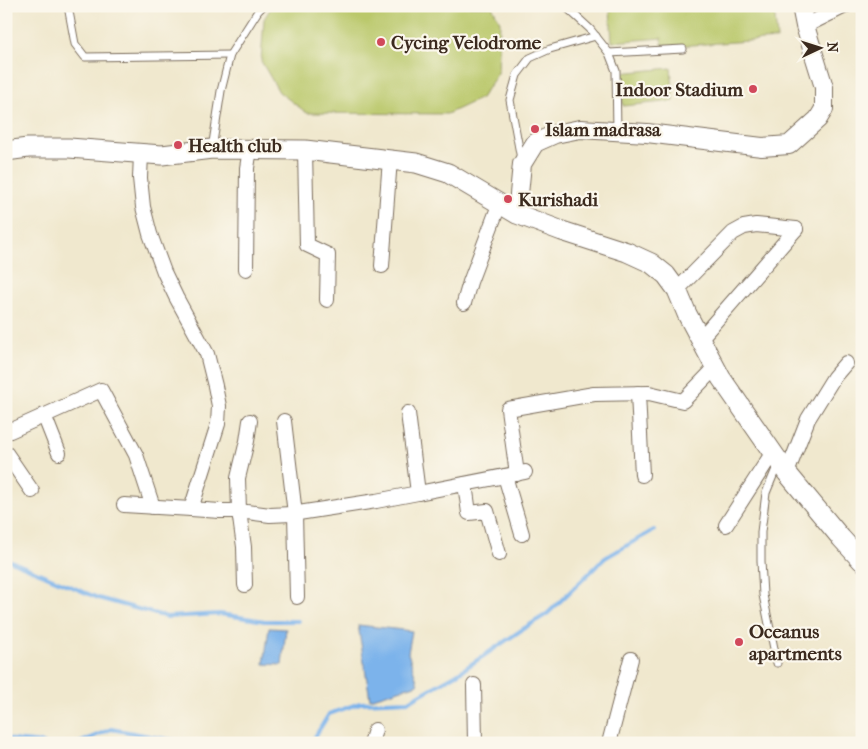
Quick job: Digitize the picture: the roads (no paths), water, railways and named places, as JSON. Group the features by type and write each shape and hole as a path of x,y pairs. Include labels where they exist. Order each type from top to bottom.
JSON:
{"main road":[{"path":"6,152 28,148 69,148 162,155 212,149 305,150 416,163 448,173 517,214 627,252 652,264 666,275 677,290 715,368 780,462 841,538 862,561"}],"street":[{"path":"517,214 522,164 535,143 555,134 580,129 647,133 762,147 789,145 818,119 824,109 824,88 805,26 801,6"},
{"path":"805,26 846,6"},
{"path":"246,269 247,168 250,149"},
{"path":"305,150 308,245 328,254 327,300"},
{"path":"141,154 140,178 143,207 150,234 164,272 207,354 216,386 219,406 218,424 191,509"},
{"path":"382,266 390,159"},
{"path":"464,303 499,205"},
{"path":"677,290 734,233 744,227 756,225 796,229 700,339"},
{"path":"726,525 780,462 834,377 846,363"},
{"path":"522,534 508,409 594,394 649,393 683,401 715,368"},
{"path":"7,433 101,390 136,455 152,506"},
{"path":"638,393 642,475"},
{"path":"408,414 418,493"},
{"path":"44,415 60,453"},
{"path":"245,585 238,478 250,421"},
{"path":"284,421 295,514 296,597"},
{"path":"6,453 32,491"},
{"path":"124,504 220,512 239,511 270,515 295,514 351,506 516,474"},
{"path":"465,484 469,514 487,512 499,554"},
{"path":"608,743 631,659"},
{"path":"474,685 475,743"}],"lane":[{"path":"68,6 75,44 85,57 230,54"},
{"path":"212,149 221,91 230,54 263,6"},
{"path":"565,6 590,29 609,53 616,71 617,131"},
{"path":"522,164 510,100 517,75 530,58 550,49 596,36"},
{"path":"609,53 683,49"},
{"path":"777,663 763,595 761,532 766,493 780,462"}],"water":[{"path":"358,625 412,631 408,653 418,684 370,699"},
{"path":"269,628 286,629 282,665 264,664"}],"waterway":[{"path":"311,743 329,714 360,703 409,701 457,674 547,614 605,558 654,530"},
{"path":"6,559 98,598 167,617 220,614 265,621 298,621"},
{"path":"79,743 111,729 189,743"},
{"path":"6,738 43,743"}],"place":[{"name":"Cycing Velodrome","path":"381,42"},
{"name":"Indoor Stadium","path":"753,89"},
{"name":"Islam madrasa","path":"535,129"},
{"name":"Health club","path":"178,145"},
{"name":"Kurishadi","path":"508,199"},
{"name":"Oceanus apartments","path":"739,642"}]}
